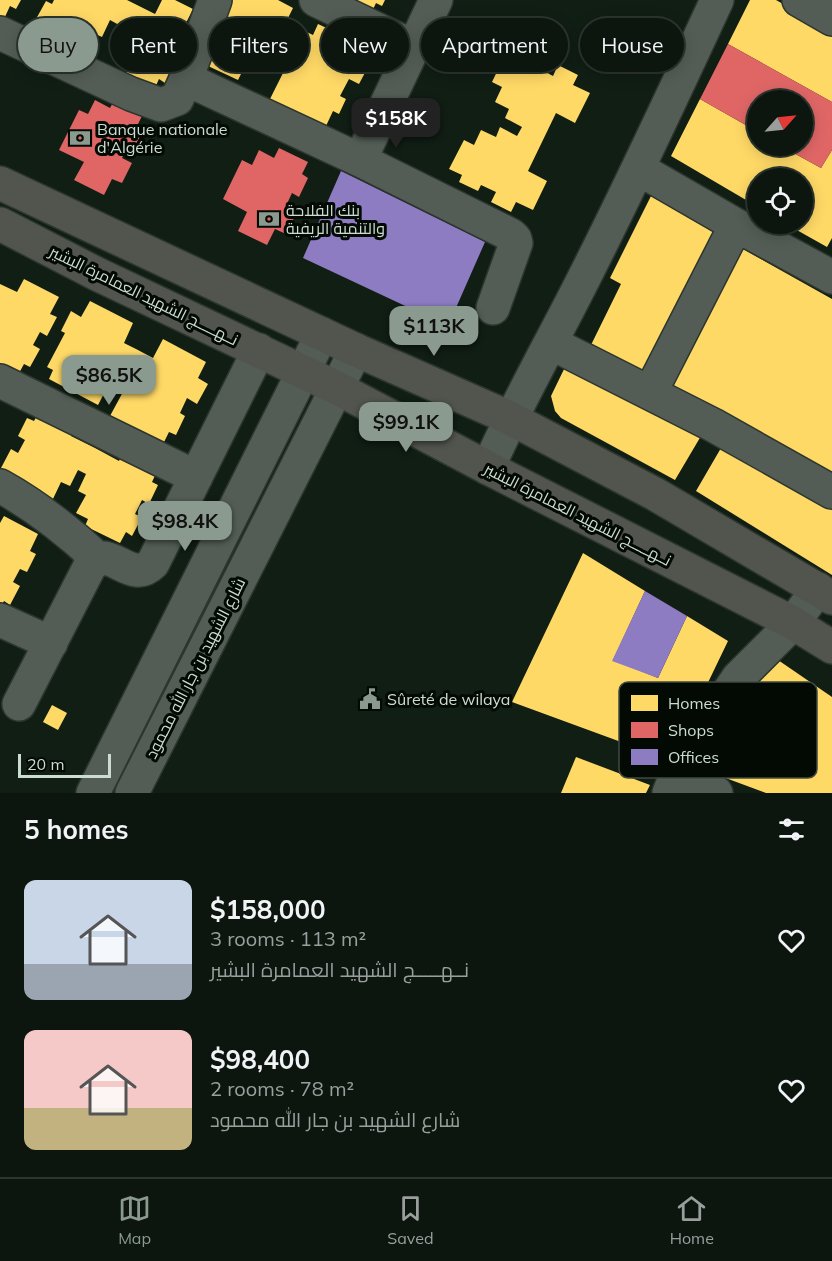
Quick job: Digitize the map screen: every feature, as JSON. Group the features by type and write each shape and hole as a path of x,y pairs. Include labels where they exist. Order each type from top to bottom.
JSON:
{"main road":[{"path":"0,183 356,350 510,418 655,494 825,593"},
{"name":"نــهـــــج الشهيد العمامرة البشير","path":"0,224 97,274 337,387 488,468 794,623 832,647"}],"street":[{"path":"0,33 131,94 161,105 177,99 215,0"},
{"path":"316,0 414,47"},
{"path":"360,160 436,0"},
{"path":"488,468 510,418 551,343 639,169 717,0"},
{"path":"799,0 832,19"},
{"path":"186,79 425,190 515,239 516,243 493,308"},
{"path":"639,169 736,225 830,271"},
{"path":"650,393 736,225"},
{"name":"شارع الشهيد بن جار الله محمود","path":"93,793 322,334"},
{"path":"551,343 713,425 832,492"},
{"path":"19,704 92,562 98,559 111,559 132,571 148,568 157,556 259,350"},
{"name":"شارع الشهيد بن جار الله محمود","path":"132,793 356,350"},
{"path":"0,381 196,477"},
{"path":"0,486 44,513 98,559"},
{"path":"736,682 825,593"},
{"path":"0,620 51,643"},
{"path":"672,785 716,793"}],"building: Homes":[{"path":"0,0 21,0 16,9 10,6 4,19 0,17"},
{"path":"54,0 127,0 155,14 162,0 175,0 193,9 188,18 110,18 102,37 98,35 98,18 37,18 46,1 52,4"},
{"path":"227,0 278,0 293,8 288,18 231,18 221,13"},
{"path":"333,0 385,0 382,6 376,3 369,18"},
{"path":"750,0 776,0 832,32 832,102 813,90 728,44"},
{"path":"318,24 321,25 321,72 365,72 359,84 349,79 340,96 346,99 339,114 333,111 326,126 270,99 284,72 309,72 309,33 313,35"},
{"path":"568,70 578,75 573,85 590,93 575,123 556,113 528,171 547,181 533,210 516,202 511,212 491,202 496,192 481,185 478,191 459,182 462,175 449,169 464,140 474,145 481,130 496,137 500,127 517,136 522,127 505,118 509,109 495,102 502,87 492,82 497,72 546,72 553,76 555,72 568,72"},
{"path":"127,72 171,72 165,83 159,79 153,92 124,78"},
{"path":"221,72 242,72 238,80"},
{"path":"700,99 747,126 747,156 799,156 821,168 832,150 832,238 827,247 804,234 813,234 813,168 747,168 747,201 671,156"},
{"path":"651,196 722,237 652,378 591,345 621,284 610,278"},
{"path":"734,244 832,299 832,476 664,385"},
{"path":"24,279 59,297 50,314 57,317 47,336 40,332 33,345 40,349 30,367 24,364 18,375 0,366 0,284 17,292"},
{"path":"90,301 133,323 124,343 153,358 163,339 206,362 198,378 208,384 197,404 187,398 180,413 185,416 176,435 169,432 163,444 110,416 131,377 117,369 98,405 49,379 53,370 47,367 65,333 61,331 71,311 81,317"},
{"path":"567,363 701,436 675,480 561,418 555,411 551,396"},
{"path":"43,405 77,423 71,436 119,461 125,447 160,465 152,482 158,485 149,504 142,500 135,514 142,517 132,536 126,532 120,543 85,526 88,519 76,513 86,495 78,491 86,474 78,470 70,486 61,482 52,501 2,483 8,472 1,468 11,449 18,453 25,440 18,436 27,418 34,421"},
{"path":"721,448 832,508 832,575 696,491"},
{"path":"4,516 38,534 30,551 36,554 27,572 20,569 13,582 20,586 10,605 4,601 0,608 0,523"},
{"path":"583,553 645,591 613,660 658,678 687,616 728,641 708,682 619,682 619,741 512,702"},
{"path":"778,660 810,682 756,682 763,671"},
{"path":"817,687 832,697 832,793 766,793 726,778 817,778"},
{"path":"52,705 67,713 58,730 43,722"},
{"path":"576,757 619,773 619,778 632,778 650,785 646,793 561,793"}],"building: Shops":[{"path":"728,44 810,90 747,90 747,126 700,99"},
{"path":"813,91 832,102 832,150 821,168 799,156 813,156"},
{"path":"116,97 144,112 138,124 145,127 135,146 129,143 122,158 132,163 122,183 112,179 104,195 74,180 84,162 59,150 79,110 88,114 95,100 110,108"},
{"path":"279,148 308,162 302,174 308,178 299,197 292,193 285,208 296,214 286,234 275,229 267,245 238,231 247,212 223,199 242,160 252,165 259,150 274,158"}],"building: Offices":[{"path":"341,171 485,242 448,326 303,258"},
{"path":"645,591 687,616 658,678 612,661"}],"place":[{"name":"Banque nationale d'Algérie","path":"80,138"},
{"name":"بنك الفلاحة والتنمية الريفية","path":"269,219"},
{"name":"Sûreté de wilaya","path":"370,699"}]}
